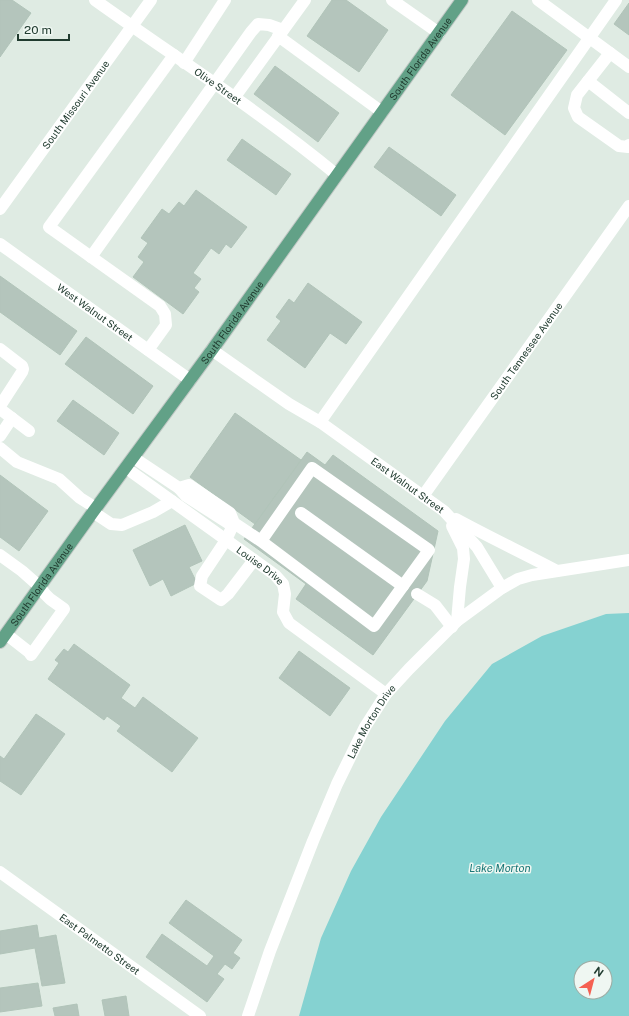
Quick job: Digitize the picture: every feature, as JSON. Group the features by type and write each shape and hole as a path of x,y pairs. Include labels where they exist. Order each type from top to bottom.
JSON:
{"main road":[{"name":"South Florida Avenue","path":"3,638 212,350 462,0"}],"street":[{"name":"Olive Street","path":"95,0 314,155 337,175"},
{"name":"South Missouri Avenue","path":"0,209 151,0"},
{"path":"184,63 225,0"},
{"path":"234,98 305,0"},
{"path":"392,0 439,33"},
{"path":"538,0 629,67"},
{"path":"320,422 616,0"},
{"path":"90,257 258,24 269,25 281,33 382,112"},
{"path":"610,53 577,95 574,108 578,117 619,146 629,146"},
{"path":"148,350 166,326 165,314 160,306 49,227 174,56"},
{"path":"588,81 629,113"},
{"name":"South Tennessee Avenue","path":"423,496 629,206"},
{"name":"West Walnut Street","path":"0,244 190,380"},
{"path":"0,349 22,366 23,369 0,407 29,431"},
{"name":"East Walnut Street","path":"212,350 289,404 320,422 445,512 477,547 502,588"},
{"path":"0,436 12,418"},
{"path":"0,448 17,462 59,479 111,524 122,525 153,512 172,501"},
{"path":"134,458 180,488 189,485 230,513 234,523 374,626 429,550 312,468 261,542"},
{"name":"Louise Drive","path":"126,468 275,575 283,584 285,594 283,612 289,623 386,694"},
{"path":"445,512 484,535 557,571"},
{"path":"445,512 463,548 464,559 454,624"},
{"path":"301,513 402,586"},
{"path":"234,523 226,540 202,576 200,586 221,600 228,594 254,560"},
{"path":"0,556 22,571 40,587 50,599 64,609 31,655 29,652 3,638"},
{"name":"Lake Morton Drive","path":"248,1016 270,951 337,784 365,727 386,694 454,624 502,588 532,574 629,560"},
{"path":"417,594 435,605 454,624"},
{"name":"East Palmetto Street","path":"1,875 200,1016"}],"water":[{"name":"Lake Morton","path":"629,613 629,1016 299,1016 321,938 351,871 381,817 445,721 492,664 542,636 606,614"}],"building":[{"path":"0,0 12,0 31,13 0,57"},
{"path":"332,0 346,0 388,30 359,72 307,36"},
{"path":"629,3 629,35 614,24"},
{"path":"512,11 567,50 505,135 451,95"},
{"path":"275,66 339,113 318,142 254,94"},
{"path":"242,139 291,174 276,195 227,160"},
{"path":"389,147 456,195 441,216 374,167"},
{"path":"196,190 247,227 231,248 226,244 219,254 211,248 193,273 201,279 194,288 199,292 183,314 133,277 144,262 138,257 148,243 141,238 162,209 169,214 179,202 184,206"},
{"path":"0,276 77,331 60,355 0,312"},
{"path":"308,283 362,322 346,344 330,333 305,368 267,340 281,321 276,317 289,299 294,303"},
{"path":"86,337 153,386 133,414 65,364"},
{"path":"73,400 119,433 104,455 57,421"},
{"path":"235,413 301,460 255,524 190,477"},
{"path":"307,452 325,465 333,455 438,531 427,581 373,655 296,599 306,584 244,539"},
{"path":"0,475 48,511 19,551 0,537"},
{"path":"185,525 202,561 189,567 197,583 171,596 163,579 150,586 133,550"},
{"path":"74,644 130,685 121,698 135,708 143,697 198,738 172,772 117,731 121,726 107,716 104,720 48,679 59,663 55,660 64,649 68,652"},
{"path":"299,651 350,688 330,716 279,678"},
{"path":"36,714 65,734 21,795 0,781 0,756 4,759"},
{"path":"186,900 242,940 233,953 240,958 232,969 225,964 217,974 224,979 207,1002 146,957 162,934 207,966 214,956 169,923"},
{"path":"37,925 39,938 56,935 65,983 42,986 35,948 0,954 0,931"},
{"path":"38,983 42,1006 0,1012 0,988"},
{"path":"126,996 129,1016 105,1016 102,1000"},
{"path":"77,1004 79,1016 55,1016 53,1008"}]}
